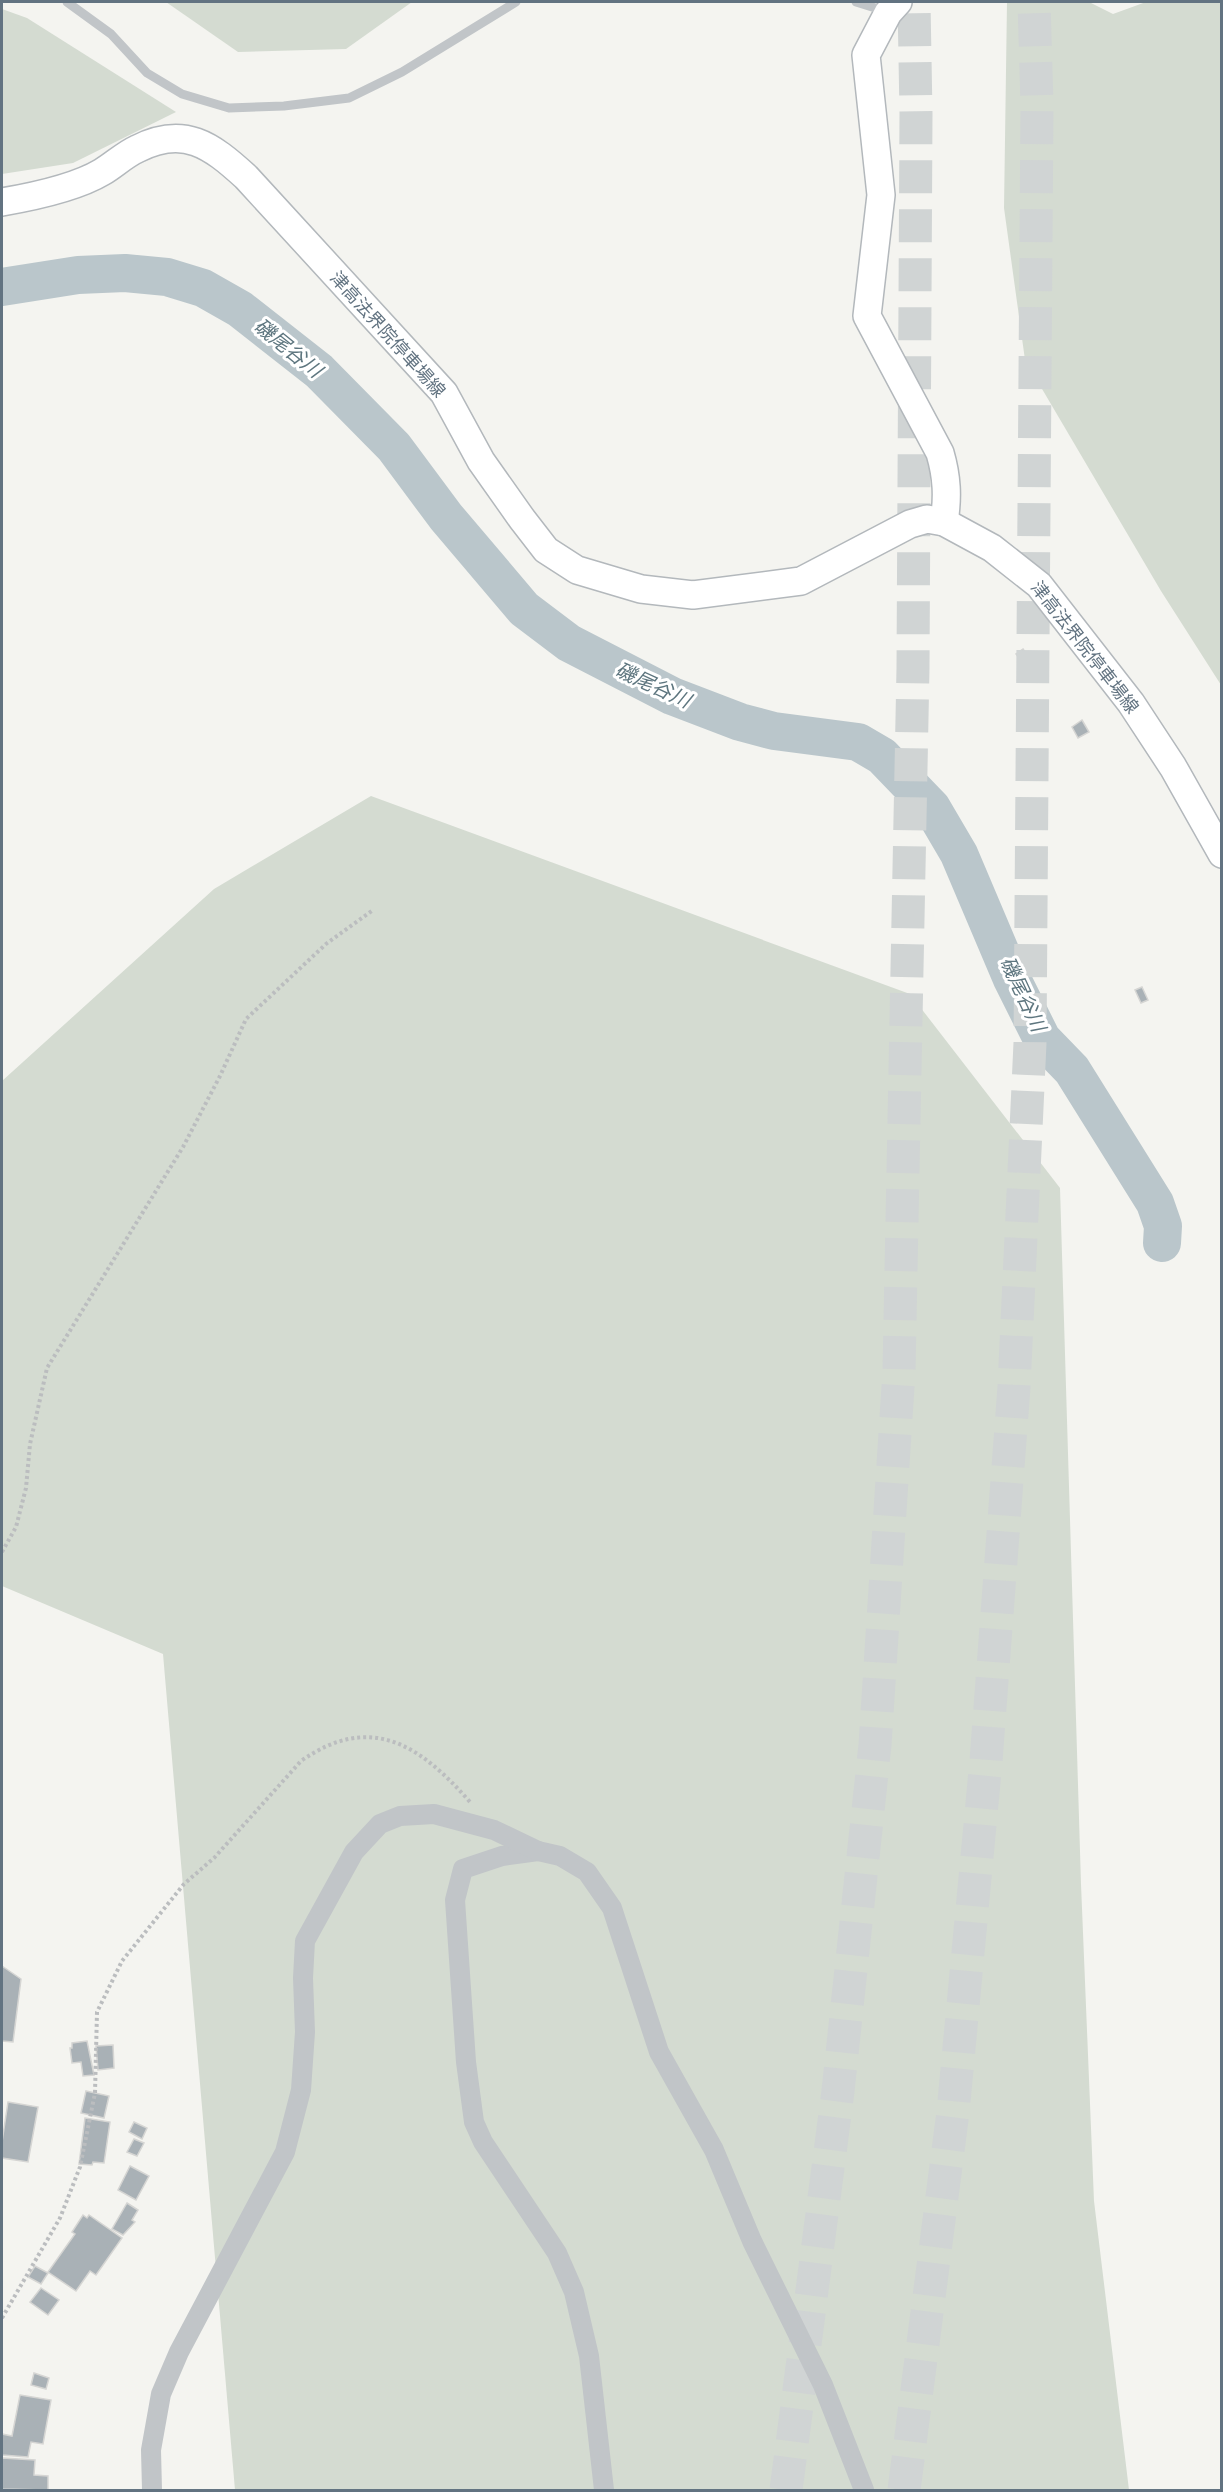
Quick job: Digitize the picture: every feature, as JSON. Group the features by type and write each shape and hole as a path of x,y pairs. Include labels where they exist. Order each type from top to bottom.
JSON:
{"main road":[{"path":"893,7 866,55 881,195 867,315 940,453 947,474 948,500 944,522"},
{"name":"津高法界院停車場線","path":"2,202 37,196 101,173 135,149 156,141 180,136 223,156 246,177 444,393 481,461 546,550 577,570 640,589 693,595 801,581 910,524 927,519 944,522 992,548 1040,585 1131,703 1173,767 1221,854"}],"street":[{"path":"152,2490 151,2450 161,2394 179,2352 285,2152 301,2090 305,2032 304,1941 354,1852 380,1824 400,1815 434,1814 494,1830 538,1851 560,1856 587,1872 612,1908 659,2052 714,2150 752,2241 823,2385 864,2490"},
{"path":"538,1851 502,1856 463,1869 455,1900 466,2062 474,2122 483,2142 557,2253 574,2292 589,2356 604,2490"}],"lane":[{"path":"67,2 111,34 147,73 182,94 229,108 284,106 349,98 402,72 516,2"},
{"path":"856,2 893,7"}],"path":[{"path":"2,1552 16,1527 26,1488 30,1444 47,1368 183,1147 220,1076 246,1019 326,944 373,910"},
{"path":"2,2318 60,2218 80,2167 95,2093 97,2012 122,1961 184,1884 214,1858 301,1761 319,1749 351,1737 382,1737 421,1755 454,1784 494,1830"}],"shaded area":[{"path":"166,2 412,2 346,49 238,52"},
{"path":"1007,2 1089,2 1113,14 1146,2 1221,2 1221,685 1161,591 1025,360 1004,208"},
{"path":"2,9 27,18 176,112 73,163 2,174"},
{"path":"371,796 910,994 1060,1188 1081,1884 1094,2201 1129,2490 235,2490 163,1654 2,1586 2,1081 214,889"}],"building":[{"path":"1023,649 1031,661 1027,669 1016,654"},
{"path":"1082,720 1089,732 1078,738 1072,727"},
{"path":"1142,987 1148,1000 1141,1003 1135,990"},
{"path":"2,1966 21,1979 13,2042 2,2041"},
{"path":"87,2041 94,2075 83,2076 81,2062 72,2063 70,2048 72,2048 72,2043"},
{"path":"113,2045 114,2068 98,2070 96,2046"},
{"path":"86,2091 109,2096 104,2118 81,2113"},
{"path":"8,2102 38,2107 28,2162 2,2158"},
{"path":"85,2118 110,2122 104,2163 79,2164"},
{"path":"134,2122 147,2128 142,2139 129,2132"},
{"path":"134,2139 144,2143 137,2156 127,2152"},
{"path":"130,2166 149,2176 136,2200 118,2190"},
{"path":"127,2203 138,2210 132,2220 135,2222 123,2235 112,2229"},
{"path":"83,2215 87,2218 89,2215 122,2238 96,2275 90,2271 76,2291 48,2272 75,2234 72,2232"},
{"path":"35,2266 48,2273 41,2284 28,2277"},
{"path":"41,2288 59,2300 48,2315 30,2302"},
{"path":"34,2373 49,2378 46,2389 31,2385"},
{"path":"20,2395 51,2400 43,2444 31,2442 28,2457 2,2455 2,2434 12,2436"},
{"path":"2,2458 35,2460 34,2475 48,2476 48,2490 2,2489"}],"waterway":[{"name":"磯尾谷川","path":"2,287 78,275 125,273 167,277 203,288 240,309 319,371 394,447 446,517 524,609 569,643 672,696 740,722 774,731 858,742 882,756 932,808 959,854 1012,979 1042,1039 1072,1070 1155,1203 1163,1226 1162,1243"}],"tunnel":[{"path":"786,2490 838,2091 875,1745 899,1371 913,668 916,114 914,2"},
{"path":"904,2490 953,2112 986,1761 1014,1387 1030,1043 1037,105 1034,2"}]}
